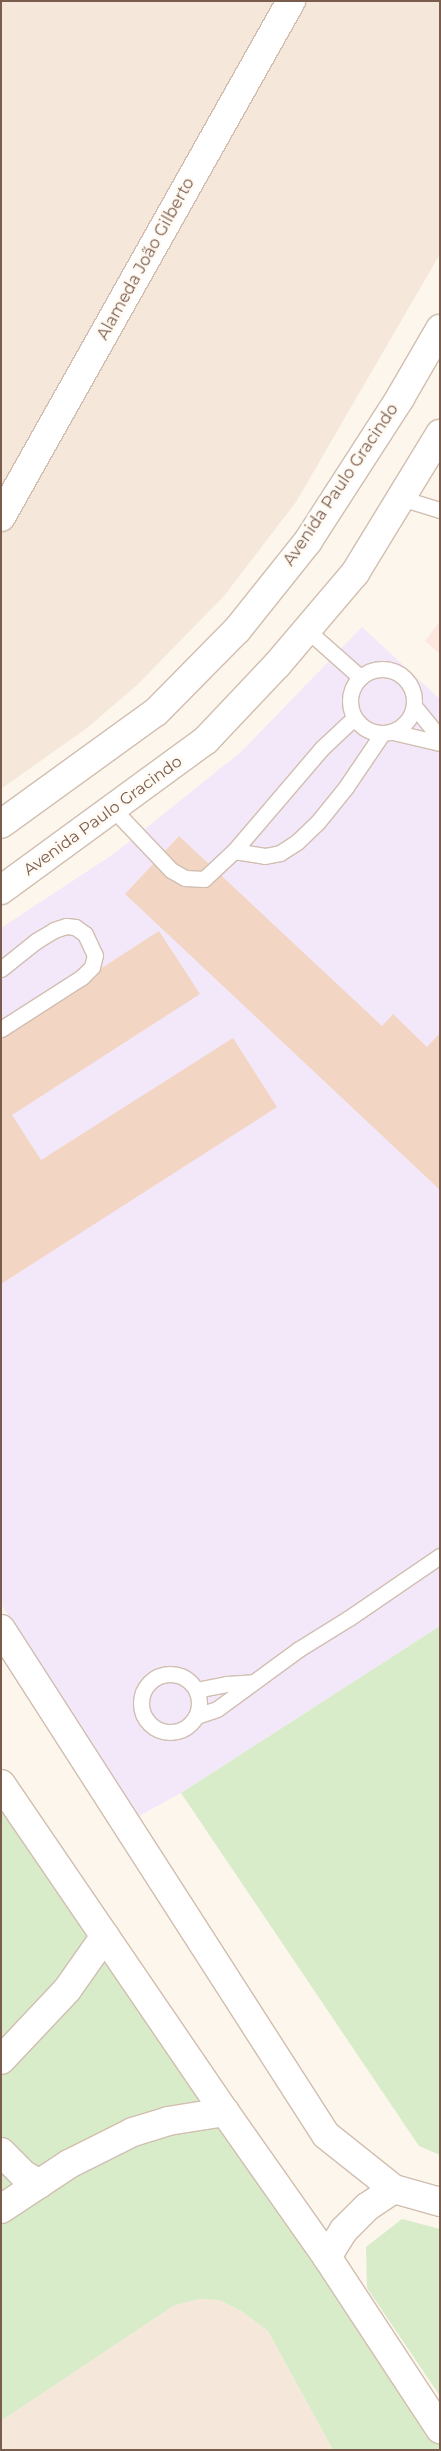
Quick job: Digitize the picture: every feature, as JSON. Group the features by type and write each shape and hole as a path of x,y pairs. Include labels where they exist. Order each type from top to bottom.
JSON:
{"street":[{"name":"Alameda João Gilberto","path":"1,517 291,1"},
{"name":"Avenida Paulo Gracindo","path":"1,824 156,712 237,630 308,541 400,398 440,329"},
{"name":"Avenida Paulo Gracindo","path":"1,890 114,810 206,740 277,665 355,573 440,434"},
{"path":"1,1629 326,2135 394,2189 440,2202"},
{"path":"1,1784 225,2112 327,2257 440,2429"},
{"path":"1,2060 66,1990 105,1936"},
{"path":"1,2209 69,2164 134,2132 168,2122 225,2112"},
{"path":"1,2152 24,2175 40,2184"},
{"path":"327,2257 344,2230 367,2207 394,2189"}],"lane":[{"path":"401,498 440,510"},
{"path":"307,630 360,677"},
{"path":"234,851 265,856 280,853 296,842 317,823 388,733 403,726 410,717 414,706 414,695 410,684 392,670 370,671 360,677 353,686 349,696 350,708 354,718 361,727 371,732 388,733 440,743"},
{"path":"414,706 440,738"},
{"path":"114,810 171,870 185,878 204,879 234,851 322,748 354,718"},
{"path":"1,969 42,938 66,926 74,927 86,934 95,956 92,967 82,977 1,1029"},
{"path":"196,1716 217,1710 299,1649 349,1618 440,1556"},
{"path":"166,1674 184,1677 196,1690 199,1707 196,1716 183,1729 166,1731 150,1724 141,1704 145,1690 150,1682 166,1674"},
{"path":"196,1690 227,1684 253,1682"}],"shaded area":[{"path":"1,1 440,1 440,254 296,502 224,596 137,685 87,728 1,789"},
{"path":"440,621 440,654 425,641"},
{"path":"362,627 440,699 440,1626 181,1793 139,1816 1,1604 1,928 115,853 242,751"},
{"path":"199,2299 219,2300 241,2311 268,2331 333,2450 1,2450 1,2421 173,2306"}],"green space":[{"path":"440,1626 440,2155 419,2146 181,1793"},
{"path":"1,1784 440,2429 440,2450 333,2450 268,2331 241,2311 219,2300 199,2299 173,2306 1,2421"},
{"path":"402,2219 440,2229 440,2396 367,2288 366,2247"}],"building":[{"path":"179,836 382,1026 393,1014 427,1047 440,1033 440,1190 125,894"},
{"path":"159,931 200,994 12,1115 41,1160 233,1038 277,1107 1,1284 1,1033"}]}
